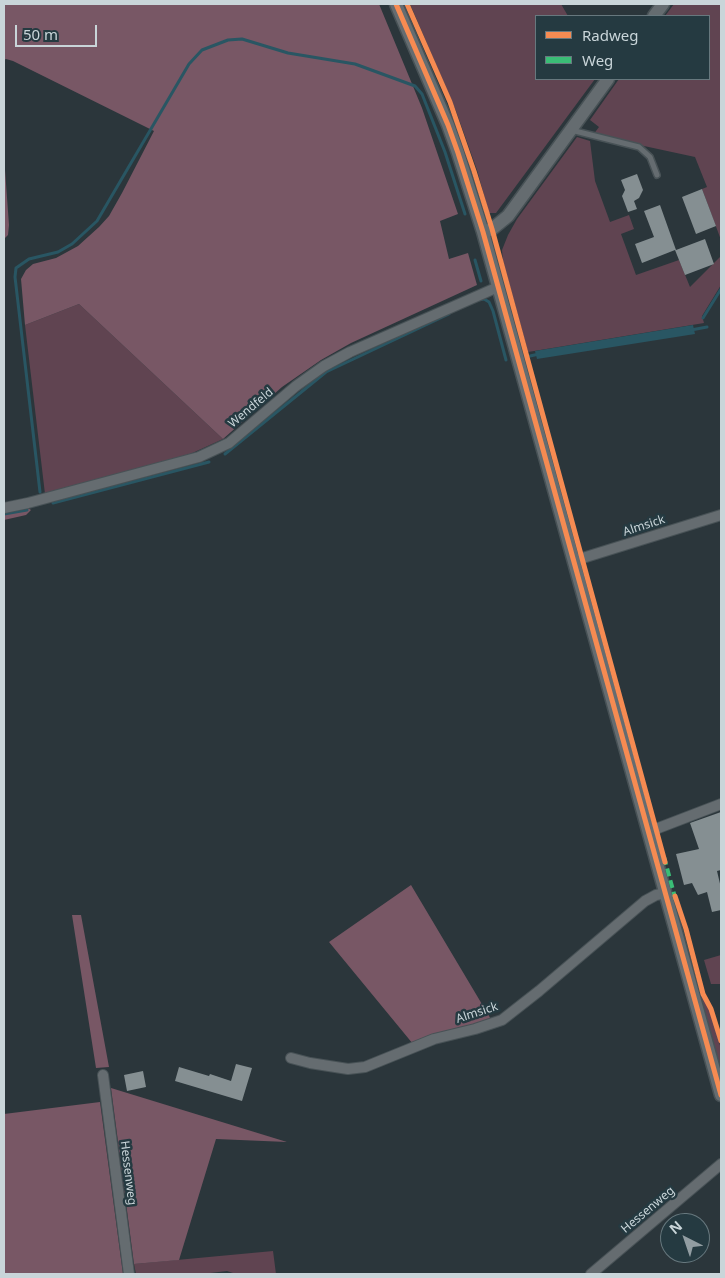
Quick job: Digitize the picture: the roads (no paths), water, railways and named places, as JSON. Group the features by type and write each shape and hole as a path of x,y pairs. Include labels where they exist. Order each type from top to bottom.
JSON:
{"street":[{"path":"396,4 450,132 483,232 721,1095"},
{"path":"655,15 663,4"},
{"path":"483,232 492,229 508,216 607,80"},
{"name":"Wendfeld","path":"4,508 200,457 229,443 296,386 324,366 367,344 498,286"},
{"name":"Almsick","path":"574,561 721,515"},
{"path":"648,832 721,804"},
{"name":"Almsick","path":"291,1058 348,1069 364,1067 434,1039 502,1020 645,901 656,895 666,894"},
{"name":"Hessenweg","path":"103,1075 129,1274"},
{"name":"Hessenweg","path":"591,1274 721,1164"}],"lane":[{"path":"571,130 639,147 650,157 657,175"}],"water":[{"path":"693,325 695,334 537,359 535,351"}],"waterway":[{"path":"40,492 15,277 16,268 29,259 58,252 72,244 97,221 189,64 202,50 228,40 242,39 288,53 355,64 415,86 422,94 445,152 465,214"},
{"path":"475,260 481,281"},
{"path":"703,318 721,289"},
{"path":"478,300 484,299 489,302 506,360"},
{"path":"225,454 326,372 449,314"},
{"path":"691,330 707,327"},
{"path":"530,356 539,354"},
{"path":"53,503 209,462"},
{"path":"4,514 27,510"}]}
